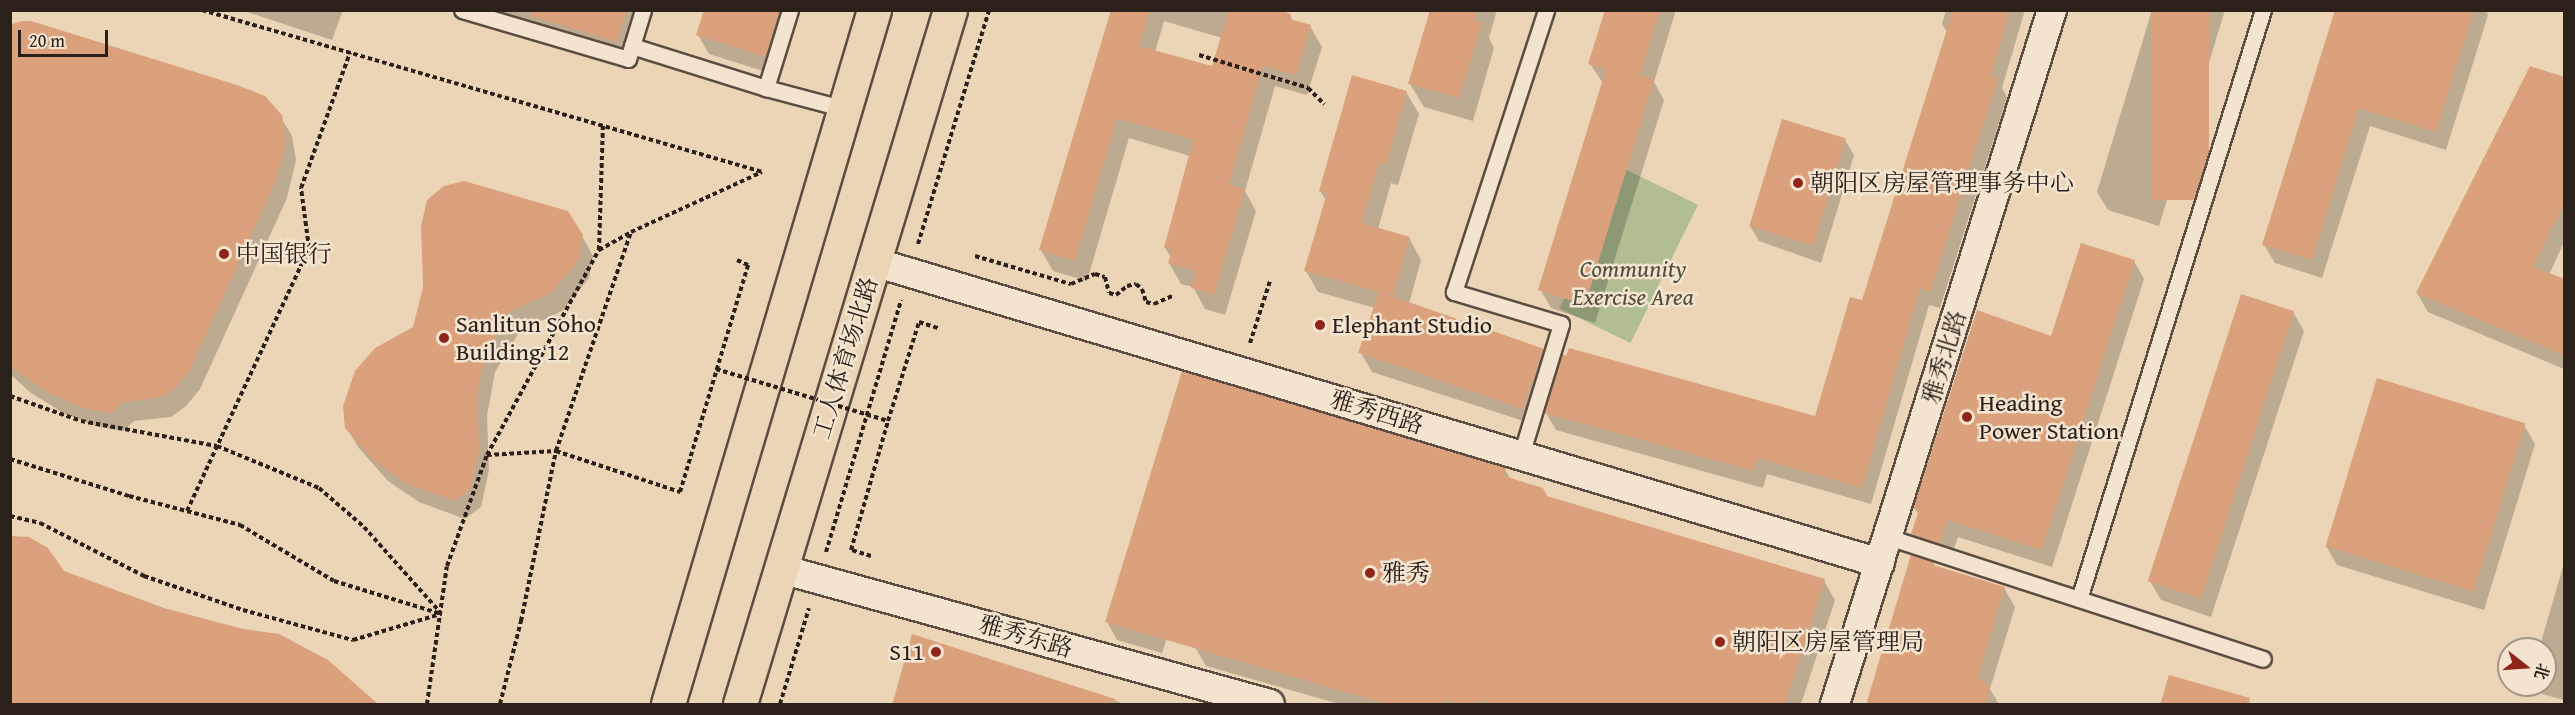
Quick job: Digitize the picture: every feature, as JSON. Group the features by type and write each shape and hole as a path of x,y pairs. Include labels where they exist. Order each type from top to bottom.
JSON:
{"main road":[{"path":"668,705 874,10"},
{"name":"工人体育场北路","path":"740,705 950,10"}],"street":[{"name":"雅秀北路","path":"1835,705 2052,10"},
{"name":"雅秀西路","path":"874,262 1880,563"},
{"name":"雅秀东路","path":"781,569 1270,705"}],"lane":[{"path":"462,10 628,59 643,10"},
{"path":"766,88 790,10"},
{"path":"1521,455 1561,324 1454,292 1546,10"},
{"path":"2079,599 2263,10"},
{"path":"632,46 766,88 845,109"},
{"path":"1888,537 2263,659"}],"path":[{"path":"201,10 763,172 631,232 599,250"},
{"path":"780,705 989,10"},
{"path":"187,511 309,248 302,188 350,53"},
{"path":"1199,55 1308,88 1324,104"},
{"path":"427,705 447,566 487,455 599,250 603,126"},
{"path":"500,705 521,621 556,451 631,232"},
{"path":"975,256 1071,284 1095,274 1104,277 1109,293 1116,295 1127,286 1136,284 1142,289 1146,302 1154,304 1174,295"},
{"path":"487,455 556,451 680,492 748,265 737,260"},
{"path":"1240,371 1270,281"},
{"path":"872,556 851,550 888,421 919,322 938,328"},
{"path":"717,369 888,421"},
{"path":"10,396 81,421 217,446 319,488 364,527 441,614"},
{"path":"10,459 240,525 334,581 441,614"},
{"path":"10,516 40,523 144,576 243,610 353,640 441,614"}],"green space":[{"name":"Community Exercise Area","path":"1627,170 1698,205 1630,343 1559,308"}],"building":[{"path":"533,10 627,10 617,42 532,16"},
{"path":"704,10 780,10 765,57 696,35"},
{"path":"1111,10 1150,10 1139,46 1212,66 1229,10 1279,10 1291,14 1290,19 1311,25 1296,75 1263,66 1229,185 1245,189 1214,295 1191,288 1196,271 1168,263 1172,250 1164,248 1193,140 1117,118 1075,261 1039,250"},
{"path":"1430,10 1477,10 1474,20 1482,23 1459,98 1408,84"},
{"path":"1605,10 1660,10 1640,75 1654,80 1585,305 1538,290 1606,69 1588,64"},
{"path":"1953,10 2010,10 1991,76 1998,79 1930,292 1920,288 1862,488 1758,458 1754,471 1544,413 1562,354 1566,356 1569,348 1815,416 1850,297 1862,300"},
{"path":"2151,10 2209,10 2209,200 2151,200"},
{"path":"2335,10 2474,10 2436,132 2359,108 2312,260 2262,245"},
{"path":"31,21 237,85 265,96 282,115 286,140 277,178 190,370 176,388 160,398 123,402 112,413 87,409 52,395 10,367 10,25"},
{"path":"2530,66 2565,77 2565,202 2533,267 2565,279 2565,356 2416,293"},
{"path":"1352,75 1407,91 1386,165 1379,162 1362,223 1410,237 1393,296 1304,271 1327,193 1319,191"},
{"name":"朝阳区房屋管理事务中心","path":"1782,119 1846,139 1813,246 1749,226"},
{"name":"Sanlitun Soho Building 12","path":"464,181 568,211 583,235 579,259 573,267 552,292 509,312 485,353 477,396 479,450 471,488 454,501 407,484 375,462 345,428 343,406 355,371 375,348 413,327 423,287 421,226 427,200 444,186"},
{"path":"2081,243 2135,260 2042,550 1948,520 1940,544 1911,534 1919,510 1913,509 1977,310 2051,336"},
{"path":"1379,292 1544,349 1523,409 1358,353"},
{"path":"2241,294 2294,311 2201,599 2148,581"},
{"name":"雅秀","path":"1182,371 1506,468 1504,476 1543,488 1547,496 1825,579 1785,705 1495,705 1482,701 1470,705 1444,700 1442,705 1390,705 1105,622"},
{"path":"2377,378 2525,423 2474,592 2326,546"},
{"path":"10,536 29,537 48,548 64,571 164,608 243,629 279,634 328,660 379,705 10,705"},
{"path":"1911,555 1934,562 1933,565 2005,587 1978,676 1990,687 1985,705 1866,705"},
{"name":"S11","path":"912,634 1115,699 1114,705 892,705"},
{"path":"2169,675 2250,698 2249,705 2160,705"}],"place":[{"name":"朝阳区房屋管理事务中心","path":"1798,183"},
{"name":"中国银行","path":"224,254"},
{"name":"Elephant Studio","path":"1320,325"},
{"name":"Sanlitun Soho Building 12","path":"444,338"},
{"name":"Heading Power Station","path":"1967,417"},
{"name":"雅秀","path":"1370,573"},
{"name":"朝阳区房屋管理局","path":"1720,642"},
{"name":"S11","path":"936,652"}]}
